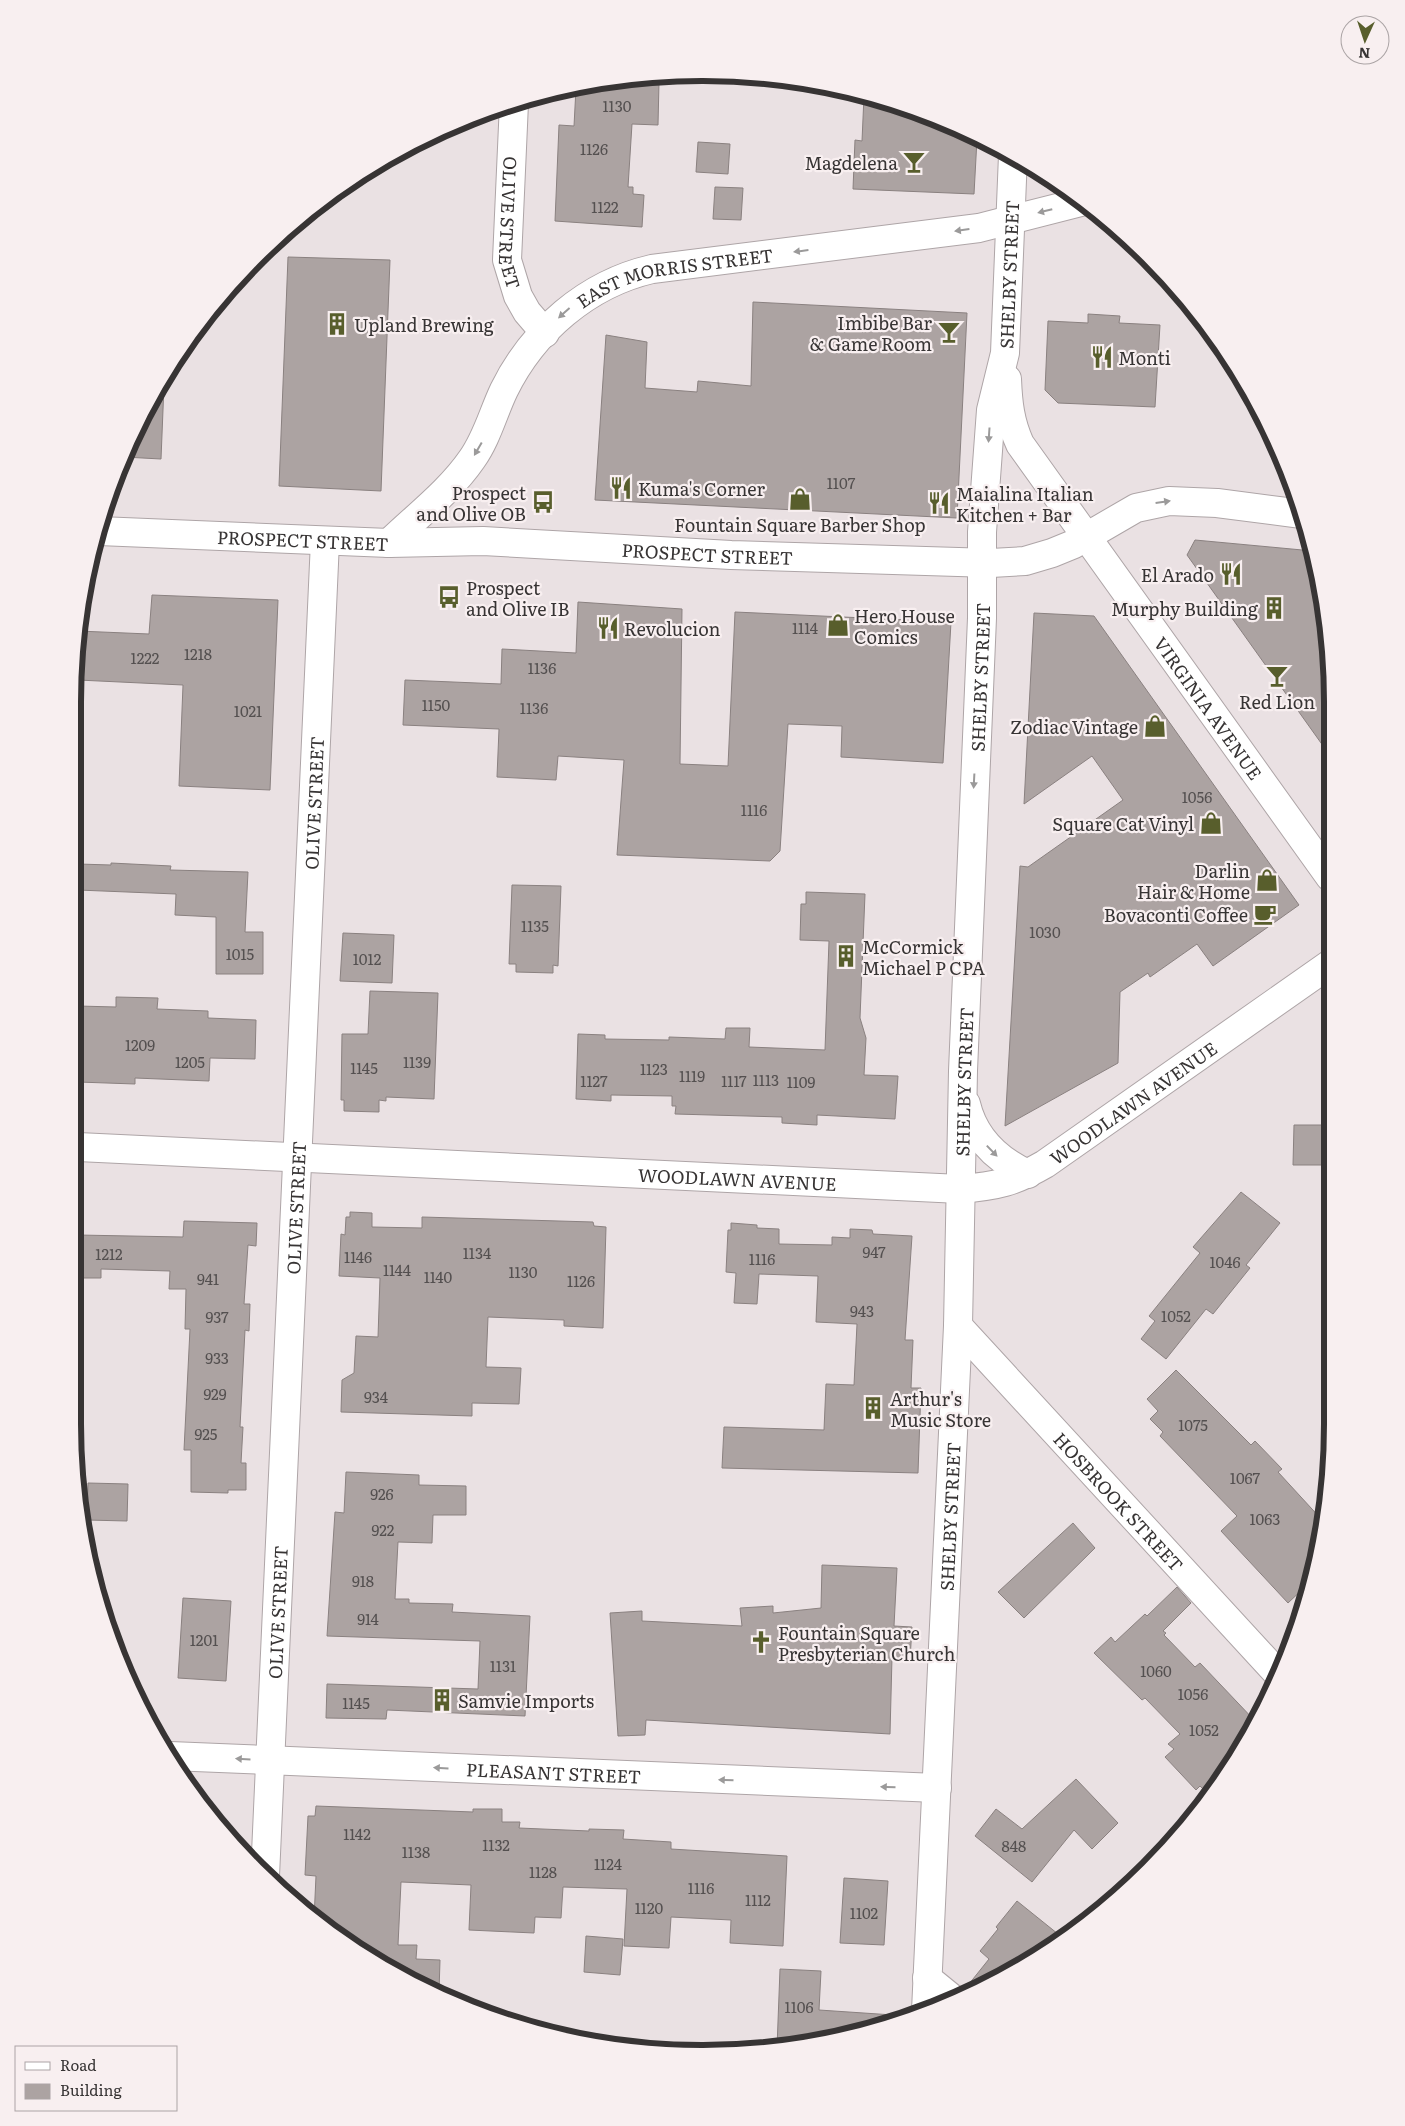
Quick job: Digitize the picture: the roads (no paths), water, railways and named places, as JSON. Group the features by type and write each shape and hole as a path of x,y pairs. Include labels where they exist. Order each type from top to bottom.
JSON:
{"street":[{"name":"OLIVE STREET","path":"514,111 507,260 518,296 527,312 545,333"},
{"name":"SHELBY STREET","path":"926,2002 958,1326 963,1093 982,618 981,563 991,410 1005,353 1013,164"},
{"name":"EAST MORRIS STREET","path":"389,542 452,483 472,459 488,431 498,403 513,373 528,352 564,312 599,288 624,276 638,272 972,228 1010,221 1073,204"},
{"name":"VIRGINIA AVENUE","path":"1005,353 1008,411 1020,444 1324,869"},
{"name":"PROSPECT STREET","path":"105,531 325,541 483,541 731,555 981,563 1011,562 1038,558 1061,550 1136,508 1169,501 1216,503 1294,513"},
{"name":"OLIVE STREET","path":"265,1865 325,541"},
{"name":"WOODLAWN AVENUE","path":"81,1148 960,1189 1008,1183 1045,1164 1324,968"},
{"path":"963,1093 968,1116 982,1140 996,1156 1012,1167 1028,1174"},
{"name":"HOSBROOK STREET","path":"958,1326 1273,1668"},
{"name":"PLEASANT STREET","path":"178,1756 937,1788"},
{"path":"927,1978 947,1994"}],"place":[{"name":"Magdelena","path":"914,162"},
{"name":"Upland Brewing","path":"337,324"},
{"name":"Imbibe Bar & Game Room","path":"949,332"},
{"name":"Monti","path":"1102,357"},
{"name":"Kuma's Corner","path":"621,488"},
{"name":"Fountain Square Barber Shop","path":"800,499"},
{"name":"Prospect and Olive OB","path":"543,502"},
{"name":"Maialina Italian Kitchen + Bar","path":"939,503"},
{"name":"El Arado","path":"1231,574"},
{"name":"Prospect and Olive IB","path":"449,597"},
{"name":"Murphy Building","path":"1274,608"},
{"name":"Hero House Comics","path":"838,625"},
{"name":"Revolucion","path":"608,628"},
{"name":"Red Lion","path":"1277,676"},
{"name":"Zodiac Vintage","path":"1155,726"},
{"name":"Square Cat Vinyl","path":"1211,823"},
{"name":"Darlin Hair & Home","path":"1267,880"},
{"name":"Bovaconti Coffee","path":"1265,914"},
{"name":"McCormick Michael P CPA","path":"846,956"},
{"name":"Arthur's Music Store","path":"873,1408"},
{"name":"Fountain Square Presbyterian Church","path":"761,1642"},
{"name":"Samvie Imports","path":"442,1700"}]}
